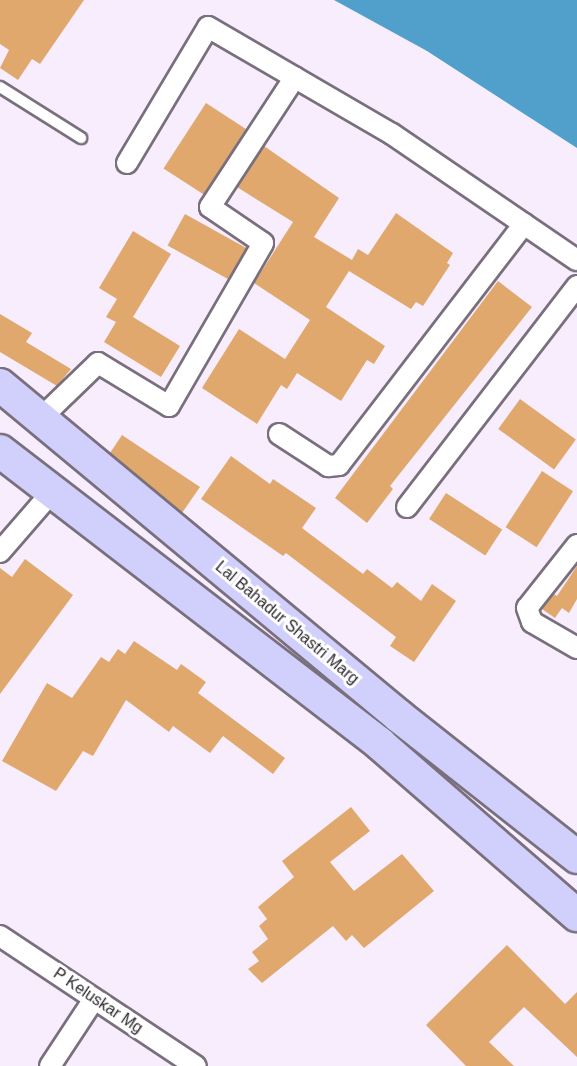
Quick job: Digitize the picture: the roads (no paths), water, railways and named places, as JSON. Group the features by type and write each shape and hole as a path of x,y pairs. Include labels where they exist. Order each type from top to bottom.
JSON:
{"main road":[{"name":"Lal Bahadur Shastri Marg","path":"0,385 400,717 577,857"},
{"path":"25,471 47,423"},
{"path":"0,451 380,744 577,915"},
{"path":"380,744 400,717"}],"street":[{"path":"127,163 208,27 392,134 577,260"},
{"path":"47,423 98,363 169,406 263,243 210,207 295,77"},
{"path":"279,434 328,466 339,465 524,224"},
{"path":"407,507 577,286"},
{"path":"0,552 52,492"},
{"path":"577,545 527,608 532,622 577,648"},
{"name":"P Keluskar Mg","path":"1,938 196,1066"},
{"path":"50,1066 94,999"}],"lane":[{"path":"0,87 81,138"}],"water":[{"path":"334,0 577,0 577,148 427,51"}]}
